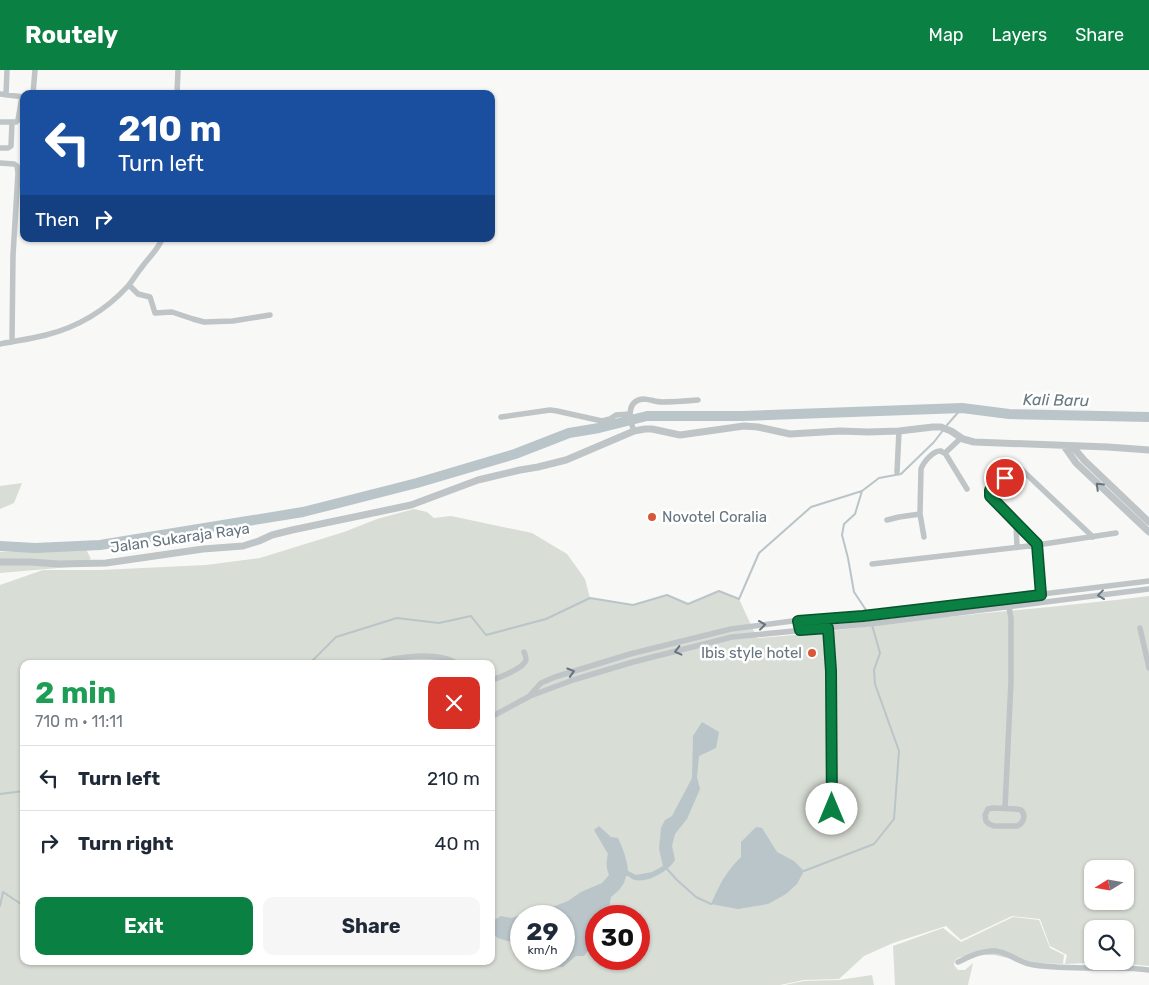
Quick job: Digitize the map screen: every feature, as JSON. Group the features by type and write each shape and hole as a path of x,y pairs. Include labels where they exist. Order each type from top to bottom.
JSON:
{"street":[{"path":"7,70 3,94 20,97"},
{"path":"33,90 35,70"},
{"path":"177,90 178,70"},
{"path":"0,122 16,122 20,111"},
{"path":"0,148 11,146 12,123"},
{"path":"0,163 14,164 17,166 18,173 13,256 12,342"},
{"path":"0,344 46,335 79,324 105,307 129,285 161,242"},
{"path":"129,285 138,294 150,297 155,314 172,312 193,319 212,322 270,316"},
{"path":"698,400 663,402 641,399 633,405 629,416 633,429 652,429 680,435 744,426 790,434 840,431 899,431 941,427 968,441 980,443 1149,450"},
{"path":"501,417 550,410 602,420 616,415 629,416"},
{"name":"Jalan Sukaraja Raya","path":"0,562 106,563 194,550 243,546 292,530 411,505 478,480 566,460 633,429"},
{"path":"897,472 899,431"},
{"path":"945,454 961,438"},
{"path":"1064,446 1076,463 1136,515 1149,522"},
{"path":"1073,446 1136,515 1149,532"},
{"path":"924,537 920,514 921,469 923,464 939,451 945,454 967,489"},
{"path":"1041,602 1037,544 990,496 990,490 1016,470 1021,469 1092,537"},
{"path":"887,520 920,514"},
{"path":"1016,524 1017,547"},
{"path":"872,564 1116,533"},
{"path":"530,696 540,683 555,677 630,654 731,629 863,616 1149,581"},
{"path":"495,714 530,696 589,675 732,637 878,623 1149,589"},
{"path":"1004,808 1011,682 1011,618 1009,607"},
{"path":"798,621 800,630"},
{"path":"828,628 831,671 832,809"},
{"path":"1140,628 1149,668"},
{"path":"731,629 732,637"},
{"path":"495,678 523,665 526,657 524,652"},
{"path":"388,660 421,656 449,660"},
{"path":"1004,808 1022,811 1024,818 1022,822 1019,825 1012,826 994,826 987,823 985,815 988,809 1004,808"},
{"path":"958,962 977,954 995,951 1006,954 1024,964 1035,966 1149,970"}],"shaded area":[{"path":"22,483 14,503 0,509 0,486"},
{"path":"414,509 427,512 434,518 451,516 532,533 567,554 585,579 590,598 633,605 667,595 688,604 719,591 739,599 757,638 1149,596 1149,966 1134,964 1134,920 1084,920 1084,963 1065,964 1067,955 1050,946 1040,919 1012,916 961,940 946,926 893,943 864,956 839,979 804,980 780,985 0,985 0,585 43,570 101,570 206,565 260,558 344,532 377,519"},
{"path":"86,549 91,559 70,567 0,573 0,552"},
{"path":"702,722 719,732 716,748 699,756 697,777 700,789 687,819 675,834 672,846 675,860 658,875 646,880 634,880 626,876 619,890 611,897 610,905 585,905 585,955 575,957 575,905 558,905 602,883 609,875 607,869 608,854 594,830 599,826 611,837 618,838 627,862 628,871 636,875 652,872 663,866 659,849 661,828 665,820 672,816 692,778 693,736"},
{"path":"756,827 762,828 777,852 794,861 804,871 797,884 786,894 768,904 738,909 711,904 723,879 741,857 741,842"},
{"path":"501,916 510,918 510,942 495,936 495,920"},
{"path":"1013,917 1039,920 1050,948 1064,955 1063,964 1030,963 994,955 962,957 955,960 954,965 958,970 965,970 973,963 968,985 895,985 893,946 943,928 961,942"},
{"path":"872,975 874,985 785,985 804,981 839,980"}],"waterway":[{"path":"868,613 854,592 842,535 844,524 855,514 862,491 879,478 901,474 934,442 962,408"},
{"name":"Kali Baru","path":"0,546 35,548 100,545 303,512 417,483 515,454 569,433 599,428 647,416 742,416 962,408 1009,414 1149,417"},
{"path":"313,660 336,637 397,618 439,623 471,616 486,635 546,619 590,598 633,605 667,595 688,604 719,591 739,599 759,553 811,507 862,491"},
{"path":"804,871 874,844 894,819 899,751 875,684 874,670 880,653 870,618"},
{"path":"0,794 20,792"},
{"path":"667,869 696,897 711,904"},
{"path":"0,906 3,892 20,903"}],"place":[{"name":"Novotel Coralia","path":"652,517"},
{"name":"Ibis style hotel","path":"812,653"}],"route":[{"path":"832,809 831,671 828,628 800,630 798,621 863,616 1041,595 1037,544 990,496 990,490 1005,478"}]}
